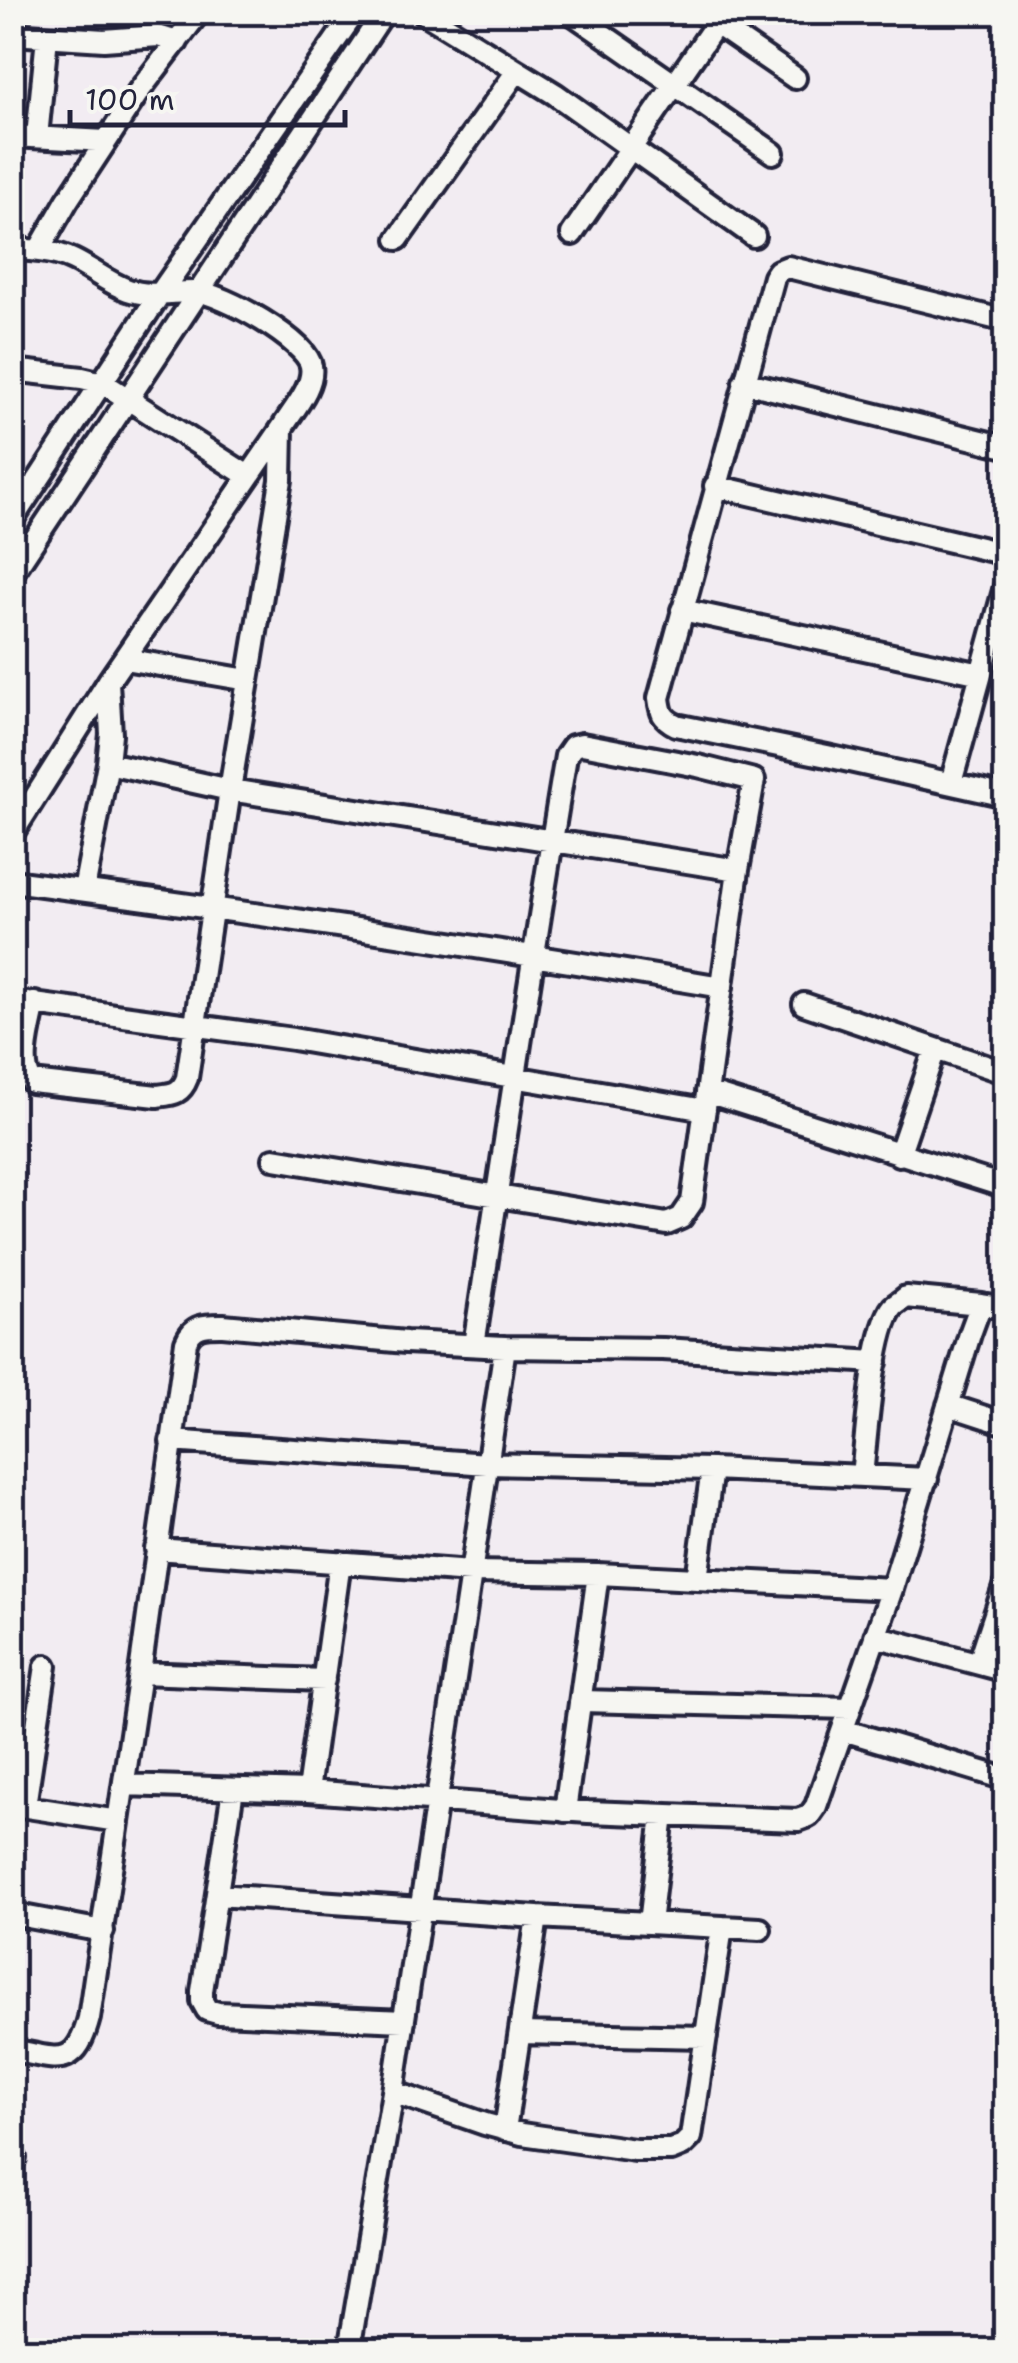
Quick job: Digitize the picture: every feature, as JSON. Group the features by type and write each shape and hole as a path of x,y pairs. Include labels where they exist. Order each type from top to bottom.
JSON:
{"street":[{"path":"39,250 139,90 199,12"},
{"path":"14,515 159,295 355,12"},
{"path":"12,574 384,12"},
{"path":"422,12 633,148 754,236"},
{"path":"583,16 773,153"},
{"path":"572,234 674,84 708,18 795,78"},
{"path":"12,34 104,40 158,36 177,42"},
{"path":"37,137 47,36"},
{"path":"398,239 517,71"},
{"path":"12,136 106,141"},
{"path":"12,249 39,250 71,258 131,291 159,295 199,292 232,304 294,342 308,356 312,369 306,389 282,428 108,682 12,834"},
{"path":"1006,321 788,267 778,271 659,698 661,713 676,725 1006,796"},
{"path":"12,370 103,383 248,476"},
{"path":"744,382 1006,448"},
{"path":"35,1003 25,1063 26,1075 32,1082 157,1096 176,1094 184,1088 280,480 282,428"},
{"path":"715,486 1006,554"},
{"path":"951,783 1006,584"},
{"path":"682,610 980,674"},
{"path":"124,659 248,680"},
{"path":"84,890 108,764 108,682"},
{"path":"274,1159 666,1224 681,1218 692,1202 738,870 760,742"},
{"path":"474,1345 566,756 573,746 598,746 754,780"},
{"path":"108,764 230,790 738,870"},
{"path":"12,881 212,907 722,988"},
{"path":"12,1001 196,1024 516,1076 706,1101 1006,1188"},
{"path":"804,1004 1006,1072"},
{"path":"899,1155 935,1048"},
{"path":"862,1476 876,1362 884,1324 893,1307 906,1297 1006,1308"},
{"path":"124,1785 308,1792 565,1811 798,1820 809,1816 816,1806 892,1589 981,1304"},
{"path":"12,2050 62,2058 78,2049 89,2018 189,1333 196,1328 223,1326 504,1347 662,1349 876,1362"},
{"path":"349,2350 404,2022 504,1347"},
{"path":"948,1406 1006,1424"},
{"path":"172,1441 487,1464 927,1479"},
{"path":"697,1579 712,1469"},
{"path":"156,1549 471,1572 598,1574 892,1589"},
{"path":"308,1792 340,1562"},
{"path":"565,1811 598,1574"},
{"path":"979,1663 1006,1581"},
{"path":"876,1636 1006,1671"},
{"path":"46,1666 19,1805 118,1821"},
{"path":"140,1673 324,1680"},
{"path":"582,1701 850,1708"},
{"path":"842,1730 1006,1779"},
{"path":"233,1789 202,1991 207,2010 404,2022"},
{"path":"650,1923 663,1815"},
{"path":"217,1895 760,1929"},
{"path":"12,1914 103,1931"},
{"path":"505,2130 537,1917"},
{"path":"393,2092 522,2134 635,2150 683,2146 690,2137 722,1927"},
{"path":"520,2033 706,2037"}]}
